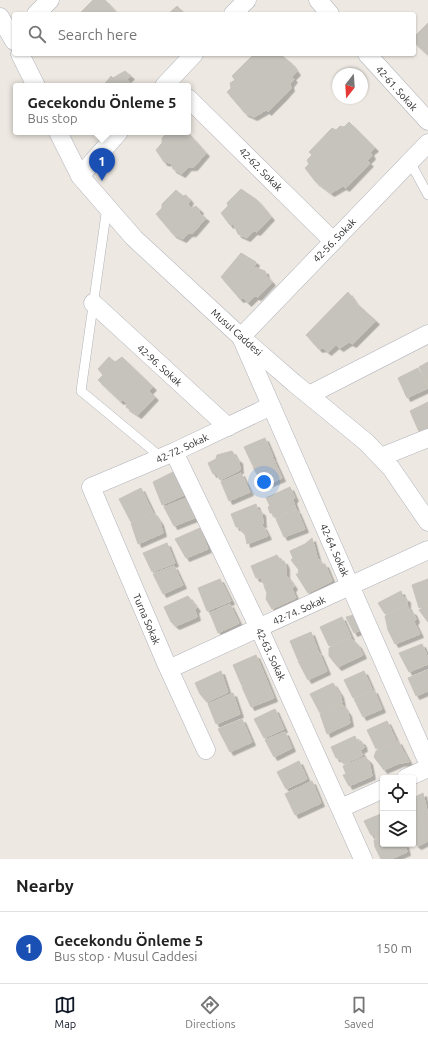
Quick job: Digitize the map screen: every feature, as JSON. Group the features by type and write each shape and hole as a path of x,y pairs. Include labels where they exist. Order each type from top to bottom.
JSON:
{"street":[{"path":"38,12 50,0"},
{"path":"235,12 247,0"},
{"path":"318,0 328,12"},
{"path":"0,17 12,36"},
{"path":"21,56 34,83"},
{"path":"171,83 192,56"},
{"name":"42-61. Sokak","path":"369,56 428,122"},
{"name":"42-62. Sokak","path":"191,101 333,241"},
{"name":"Musul Caddesi","path":"60,135 80,176 134,238 241,337 366,442 391,468 428,522"},
{"path":"80,176 117,135"},
{"name":"42-56. Sokak","path":"241,337 428,143"},
{"name":"42-96. Sokak","path":"92,303 228,427"},
{"path":"309,395 428,334"},
{"name":"42-64. Sokak","path":"241,337 428,763"},
{"name":"42-72. Sokak","path":"91,487 168,455 272,406"},
{"path":"381,457 428,438"},
{"name":"42-63. Sokak","path":"168,455 259,628 341,808 362,859"},
{"name":"Turna Sokak","path":"91,487 169,669 206,750"},
{"name":"42-74. Sokak","path":"169,669 351,587 428,550"},
{"path":"413,775 428,768"},
{"path":"341,808 380,790"}],"lane":[{"path":"410,162 428,195"},
{"path":"107,207 92,303 81,391 168,455"}],"building":[{"path":"93,0 105,0 116,12 81,12"},
{"path":"177,6 183,12 170,12"},
{"path":"428,23 428,55 416,44 416,35"},
{"path":"252,56 282,56 291,63 297,72 292,77 294,79 290,84 291,88 282,98 268,112 266,110 254,117 245,113 227,92 231,88 230,83 235,80 232,76"},
{"path":"125,71 131,76 127,79 131,83 105,83 111,76 113,78"},
{"path":"349,122 375,148 370,152 372,156 367,161 370,163 346,188 343,186 331,193 315,181 305,168 309,164 307,160 312,155 309,152 332,128 336,130 340,126 344,127"},
{"path":"165,135 190,135 206,153 194,167 188,167 182,174 173,169 171,163 164,162 156,150 162,143 162,138"},
{"path":"241,189 257,200 271,217 257,232 254,231 247,238 238,234 235,227 232,224 230,225 221,213 228,206 227,203"},
{"path":"176,190 183,196 186,195 190,200 188,204 192,208 196,206 200,210 199,213 206,218 193,233 189,233 183,239 173,234 156,214 162,208 162,204"},
{"path":"241,253 256,262 254,267 265,271 266,275 272,282 258,297 255,296 248,303 243,298 240,299 221,277"},
{"path":"348,292 356,303 376,321 353,344 349,342 340,348 336,345 328,352 323,348 319,349 306,335"},
{"path":"109,357 115,362 122,357 153,387 149,391 155,397 138,415 126,407 127,404 124,400 120,401 98,380 103,375 98,369"},
{"path":"428,362 428,385 419,367"},
{"path":"418,368 428,388 407,398 398,378"},
{"path":"428,402 428,431 420,434 410,411"},
{"path":"265,438 273,457 253,466 244,447"},
{"path":"232,451 239,460 240,470 220,480 216,473 213,474 208,463 216,459 217,455"},
{"path":"273,458 282,478 263,486 253,467"},
{"path":"175,471 186,494 162,505 153,482"},
{"path":"241,473 250,492 229,501 221,482"},
{"path":"290,487 295,498 293,500 296,509 275,518 273,513 270,513 268,507 270,506 266,498"},
{"path":"141,488 152,511 131,522 119,499"},
{"path":"189,497 197,517 174,526 164,507"},
{"path":"256,504 258,510 262,512 263,524 243,533 239,527 236,527 231,514"},
{"path":"297,510 305,529 284,537 276,519"},
{"path":"153,512 160,522 163,533 138,544 131,523"},
{"path":"263,526 268,536 247,544 245,534"},
{"path":"200,528 208,549 186,558 175,539"},
{"path":"312,538 318,560 299,570 291,560 293,558 290,551 305,544"},
{"path":"167,543 175,563 152,572 143,553"},
{"path":"277,555 281,561 284,561 286,566 286,575 264,585 261,578 256,578 251,566"},
{"path":"320,560 321,565 325,564 332,581 308,593 296,574 299,574 298,571"},
{"path":"174,566 183,585 163,594 153,574"},
{"path":"286,575 294,586 292,589 296,598 272,609 266,599 267,593 264,586"},
{"path":"220,579 231,601 207,611 198,588"},
{"path":"428,579 428,604 419,608 412,585"},
{"path":"401,591 403,597 407,599 407,605 385,614 378,603"},
{"path":"188,596 197,608 195,610 197,617 176,626 171,622 164,607"},
{"path":"230,604 239,623 218,633 210,613"},
{"path":"408,606 409,611 413,612 416,619 414,622 420,634 395,644 388,630 385,616"},
{"path":"428,606 428,622 419,610"},
{"path":"354,615 361,630 354,633 346,617"},
{"path":"342,617 351,637 329,646 320,627"},
{"path":"311,632 318,651 298,660 290,641"},
{"path":"351,638 358,645 363,655 338,667 329,656 329,648"},
{"path":"422,644 428,658 428,664 409,672 399,653"},
{"path":"319,652 327,671 308,680 298,661"},
{"path":"256,655 265,676 242,686 233,665"},
{"path":"428,670 428,691 416,696 408,678"},
{"path":"221,671 228,692 207,702 200,694 195,683"},
{"path":"364,671 372,689 353,698 344,680"},
{"path":"265,676 274,698 251,707 242,687"},
{"path":"333,683 340,694 342,703 320,713 310,694"},
{"path":"374,690 382,709 363,717 354,699"},
{"path":"233,693 240,714 216,724 208,704"},
{"path":"342,704 348,713 350,723 327,734 320,714"},
{"path":"275,709 284,729 264,738 254,719"},
{"path":"242,719 252,742 230,752 218,729"},
{"path":"387,721 396,740 376,749 367,730"},
{"path":"285,732 292,748 274,757 265,740"},
{"path":"355,736 357,741 361,741 363,744 364,748 360,750 363,755 344,764 339,758 336,758 331,747"},
{"path":"398,741 409,762 400,763 384,770 374,757 376,751"},
{"path":"365,757 369,761 372,776 349,786 343,775 346,774 343,766"},
{"path":"299,761 307,779 286,789 277,772"},
{"path":"312,781 321,803 295,815 285,794"},
{"path":"423,793 428,815 416,821 416,811 416,796"},
{"path":"380,814 380,836 376,838 374,834 371,835 364,821"},
{"path":"428,817 428,841 418,846 416,844 416,822"},
{"path":"380,837 380,847 406,847 407,852 391,859 381,859 375,847 374,840"}],"place":[{"name":"Gecekondu Önleme 5","path":"102,181"}]}
